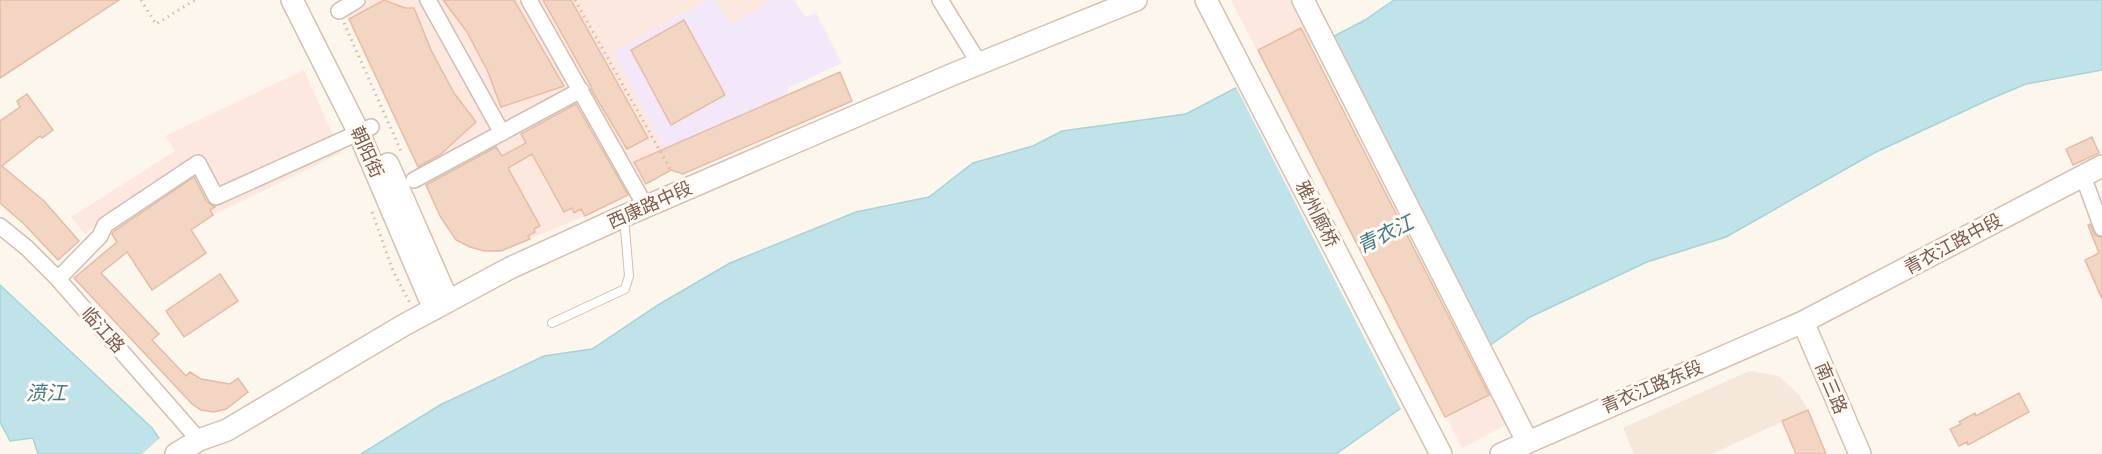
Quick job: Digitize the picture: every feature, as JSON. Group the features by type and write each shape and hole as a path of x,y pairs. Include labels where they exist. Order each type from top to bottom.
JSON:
{"main road":[{"name":"朝阳街","path":"292,0 365,130"},
{"name":"朝阳街","path":"305,0 365,130 441,305"},
{"name":"西康路中段","path":"186,447 227,430 441,305 510,268 624,216 979,63 1136,0"},
{"path":"1303,0 1527,441"},
{"name":"雅州廊桥","path":"1208,3 1441,454"},
{"name":"青衣江路中段","path":"1803,322 2102,166"},
{"name":"青衣江路东段","path":"1501,454 1803,322"},
{"name":"南三路","path":"1803,322 1860,454"}],"street":[{"path":"339,11 357,0"},
{"path":"428,0 502,133"},
{"path":"529,0 646,207"},
{"path":"940,0 979,63"},
{"path":"414,180 581,90"},
{"path":"58,279 100,236 105,225 198,163 216,196 365,130"},
{"path":"2083,176 2102,228"},
{"name":"临江路","path":"0,226 27,248 58,279 186,447"}],"lane":[{"path":"552,323 625,289 629,276 624,216"}],"path":[{"path":"141,0 156,24 195,0"},
{"path":"575,0 672,172"}],"shaded area":[{"path":"338,0 707,0 614,52 674,167 628,195 585,216 501,251 485,251 455,240 440,216 349,19"},
{"path":"707,0 716,0 731,24 773,0 794,0 805,17 816,13 842,63 788,88 787,95 799,123 674,167 614,52"},
{"path":"716,0 773,0 731,25"},
{"path":"1231,0 1294,0 1512,422 1462,448"},
{"path":"304,70 341,153 213,215 123,252 101,220 85,234 71,217 175,151 165,136"},
{"path":"1749,371 1779,376 1800,396 1808,410 1712,454 1634,454 1623,428"}],"water":[{"name":"青衣江","path":"1394,0 2102,0 2102,70 2026,84 1988,100 1874,153 1726,237 1647,262 1530,317 1336,454 361,454 440,405 544,356 592,349 658,305 730,263 856,212 929,197 973,163 1033,146 1062,131 1186,114 1365,20"},
{"name":"𣸣江","path":"0,285 152,428 170,454 38,454 33,438 10,441 0,422"}],"pier":[{"path":"1332,34 1492,347 1402,411 1235,85"},
{"path":"161,437 173,454 142,454"}],"building":[{"path":"0,0 119,0 0,78"},
{"path":"384,0 405,8 414,8 431,50 454,93 476,122 441,154 418,167 349,19"},
{"path":"443,0 514,0 564,86 501,107 488,72 467,32"},
{"path":"543,0 571,0 648,138 627,149 591,89"},
{"path":"684,20 725,95 671,125 631,50"},
{"path":"1301,28 1489,395 1445,417 1258,50"},
{"path":"840,72 852,101 683,174 671,170 646,184 634,162"},
{"path":"27,94 53,130 42,138 40,136 2,166 44,201 79,241 58,260 24,224 0,203 0,121 20,107 17,101"},
{"path":"576,104 628,195 585,216 581,209 574,213 572,208 564,212 532,154 508,168 540,226 528,236 530,239 501,251 485,251 456,240 440,216 426,185 496,147 502,156 526,143 521,134"},
{"path":"2092,137 2099,153 2073,165 2066,149"},
{"path":"194,177 207,202 215,207 210,210 213,215 191,230 206,253 152,290 127,252 101,273 159,334 152,340 186,376 190,372 201,379 230,384 238,378 248,392 226,409 214,412 201,410 192,404 74,278 117,242 113,232"},
{"path":"2090,224 2095,235 2102,238 2102,299 2085,260 2099,253 2088,225"},
{"path":"220,274 238,301 184,337 166,311"},
{"path":"2019,393 2029,412 1968,445 1967,442 1959,446 1950,429 1975,413 1976,416"},
{"path":"1808,410 1826,454 1796,454 1782,421"}]}
